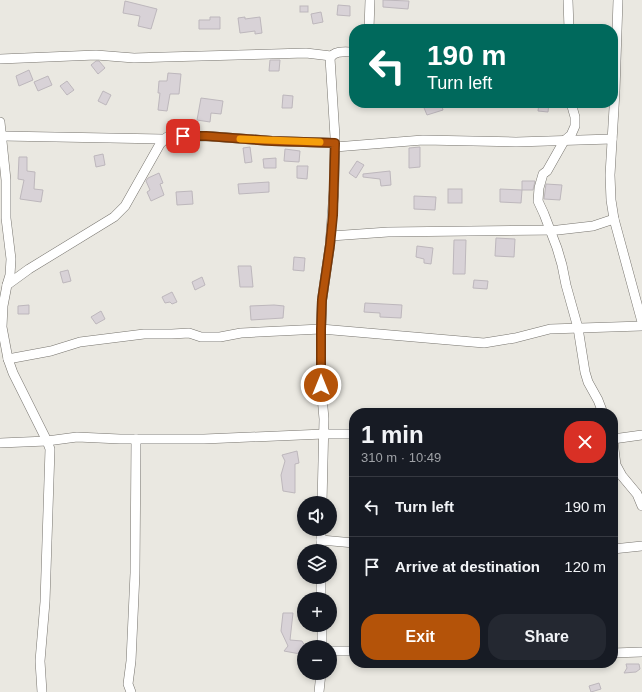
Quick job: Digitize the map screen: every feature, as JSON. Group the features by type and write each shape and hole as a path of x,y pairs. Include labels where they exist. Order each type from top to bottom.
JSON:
{"street":[{"path":"369,24 370,0"},
{"path":"568,0 569,24"},
{"path":"617,24 618,0"},
{"path":"0,59 96,55 134,58 306,53 331,56 337,53 349,52"},
{"path":"322,496 324,434 321,385 322,300 331,236 335,145 331,56"},
{"path":"572,108 575,117 575,126 571,135 564,140 547,171 543,174 539,188 538,201 557,248 578,328 588,382 601,408"},
{"path":"613,108 610,175 614,219 642,322"},
{"path":"0,122 6,180 6,218 11,259 10,274 4,288 2,327 8,359 13,373 48,441 50,449 45,602 40,661 42,692"},
{"path":"2,136 163,139 171,136 206,136 335,145 423,140 488,143 612,138"},
{"path":"4,288 28,269 114,217 125,206 163,139"},
{"path":"331,236 388,232 550,230 593,226 614,219"},
{"path":"8,359 51,351 80,342 144,334 172,334 189,332 201,337 220,337 241,333 321,329 484,343 515,338 550,329 642,326"},
{"path":"0,443 48,441 77,437 204,439 349,434"},
{"path":"618,439 642,434"},
{"path":"131,692 128,684 131,661 135,573 136,439"},
{"path":"618,469 622,476 638,494 642,506"},
{"path":"321,536 321,544"},
{"path":"321,540 349,543"},
{"path":"618,548 642,546"},
{"path":"337,651 349,651"},
{"path":"618,653 642,652"},
{"path":"319,692 320,680"}],"building":[{"path":"383,0 409,1 408,9 383,7"},
{"path":"125,1 157,9 151,29 138,26 140,16 123,13"},
{"path":"338,5 350,6 350,16 337,15"},
{"path":"300,6 308,6 308,12 300,12"},
{"path":"321,12 323,22 313,24 311,14"},
{"path":"210,17 220,17 220,29 199,29 199,20 210,20"},
{"path":"245,17 245,19 260,17 262,33 255,34 255,31 240,33 238,18"},
{"path":"270,60 280,60 279,71 269,71"},
{"path":"96,61 99,61 105,68 98,74 91,65"},
{"path":"29,70 33,80 19,86 16,76"},
{"path":"168,73 181,74 179,94 170,94 167,111 158,110 160,93 158,93 159,81 167,81"},
{"path":"48,76 52,85 38,91 34,82"},
{"path":"67,81 74,90 67,95 60,86"},
{"path":"103,91 111,95 106,105 98,101"},
{"path":"283,95 293,96 292,108 282,108"},
{"path":"201,98 223,101 221,114 211,113 210,122 197,120"},
{"path":"424,108 442,108 443,110 427,115"},
{"path":"538,108 548,108 548,112 538,111"},
{"path":"250,147 252,162 245,163 243,148"},
{"path":"420,147 420,167 409,168 409,148"},
{"path":"285,149 300,151 299,162 284,161"},
{"path":"103,154 105,165 96,167 94,156"},
{"path":"19,157 27,157 27,171 35,172 34,189 43,190 41,202 20,199 24,180 18,179"},
{"path":"276,158 276,168 264,168 263,159"},
{"path":"357,161 364,165 356,178 349,173"},
{"path":"297,166 308,166 307,179 297,178"},
{"path":"390,171 391,185 381,186 380,179 363,177 363,174"},
{"path":"159,173 163,183 160,184 164,195 151,201 147,192 150,190 146,181 148,178"},
{"path":"522,181 535,181 533,190 522,190"},
{"path":"269,182 269,192 239,194 238,184"},
{"path":"546,184 562,185 560,200 544,199"},
{"path":"448,189 462,189 462,203 448,203"},
{"path":"500,189 522,190 521,203 500,202"},
{"path":"192,191 193,204 177,205 176,192"},
{"path":"414,196 436,197 435,210 414,209"},
{"path":"496,238 515,239 514,257 495,256"},
{"path":"454,240 466,240 465,274 453,274"},
{"path":"417,246 433,248 431,264 424,263 424,259 416,257"},
{"path":"294,257 305,258 304,271 293,270"},
{"path":"238,266 251,266 253,287 240,287"},
{"path":"68,270 71,281 63,283 60,272"},
{"path":"202,277 205,285 195,290 192,282"},
{"path":"474,280 488,281 487,289 473,288"},
{"path":"172,292 177,302 172,304 170,302 165,303 162,297"},
{"path":"365,303 402,305 401,318 380,317 380,313 364,312"},
{"path":"29,305 29,314 18,314 18,306"},
{"path":"250,306 284,306 283,318 251,320"},
{"path":"101,311 105,319 96,324 91,317"},
{"path":"297,451 299,463 295,464 295,493 283,491 281,475 285,461 282,455"},
{"path":"283,613 293,613 290,640 297,641 297,653 284,651 288,646 281,631"},
{"path":"626,664 639,664 640,669 636,672 624,673 627,668"},
{"path":"599,683 601,689 591,692 589,686"}],"slow traffic":[{"path":"240,139 320,142"}],"route":[{"path":"183,136 335,143 333,215 322,300 321,385"}]}
